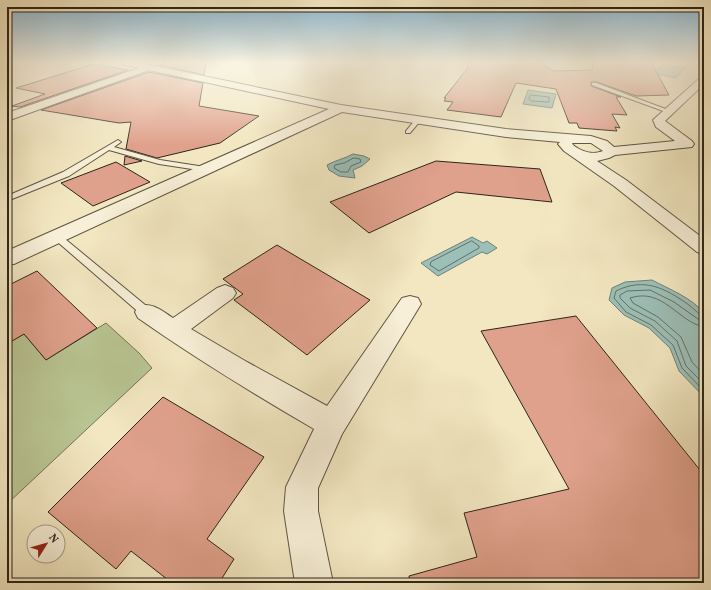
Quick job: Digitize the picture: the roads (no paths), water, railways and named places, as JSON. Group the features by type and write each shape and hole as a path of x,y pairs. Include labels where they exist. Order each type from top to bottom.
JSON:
{"street":[{"path":"7,117 86,90"},
{"path":"254,90 340,108 506,133 574,147 704,248"},
{"path":"574,147 586,139 605,149 693,144 660,124 659,120 692,90"},
{"path":"7,259 340,108"},
{"path":"605,149 608,166 620,183"},
{"path":"173,330 225,292"},
{"path":"314,583 301,511 302,487 332,424 410,304"},
{"path":"146,312 281,396 332,424"}],"lane":[{"path":"609,90 668,111"},
{"path":"408,132 418,120"},
{"path":"7,199 66,174 118,142"},
{"path":"109,148 159,162 205,169"},
{"path":"56,236 146,312"}],"water":[{"path":"528,90 556,94 552,108 523,104"},
{"path":"353,154 370,159 362,166 353,170 355,178 339,176 329,170 327,165"},
{"path":"472,237 483,243 487,241 497,248 487,254 482,252 438,276 421,263"},
{"path":"652,280 687,298 704,313 704,397 679,371 670,348 649,328 624,315 609,300 612,288 625,282"}]}
